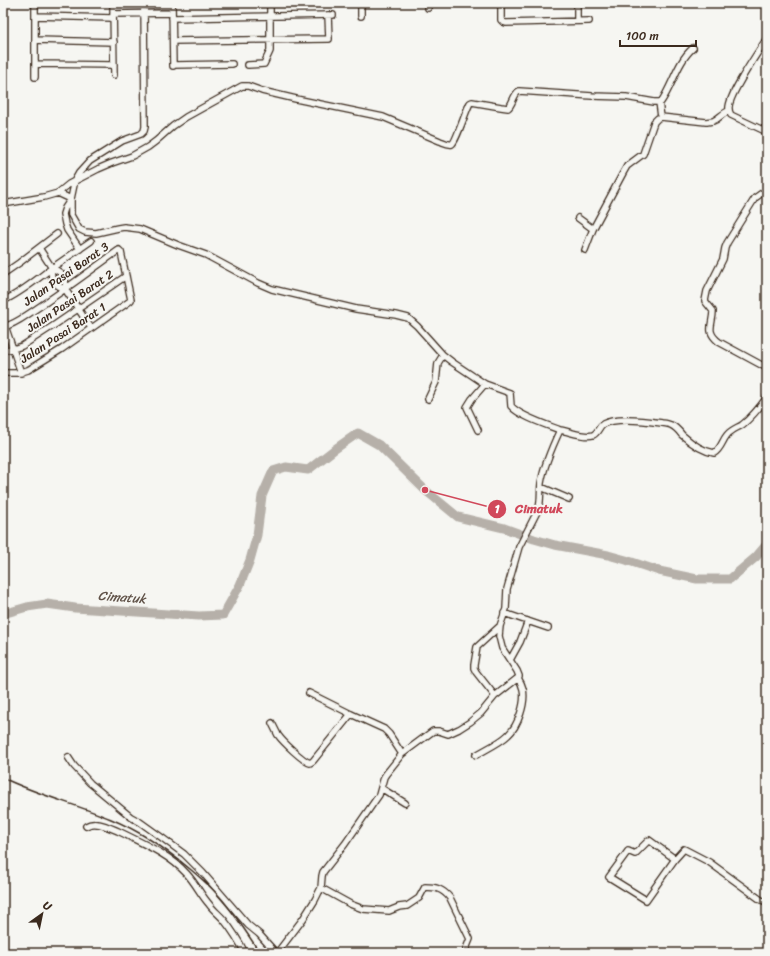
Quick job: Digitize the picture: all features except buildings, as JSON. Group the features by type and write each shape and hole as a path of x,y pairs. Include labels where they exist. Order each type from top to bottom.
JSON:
{"street":[{"path":"35,3 35,77"},
{"path":"248,65 264,64 270,51 270,3"},
{"path":"361,3 361,16"},
{"path":"501,3 501,20 503,22 589,21"},
{"path":"576,3 577,22"},
{"path":"114,75 113,5 172,5 173,65 232,64"},
{"path":"144,5 144,131 141,134 122,141 90,161 75,180 71,199 71,215 77,226 84,232 96,233 118,228 140,229 206,255 258,283 272,288 356,309 408,318 443,355 452,362 485,384 510,393 511,406 515,410 560,430 582,435 591,435 595,434 602,424 612,421 631,420 662,423 674,426 685,437 705,451 714,453 720,448 728,433 753,415 767,397"},
{"path":"35,16 113,16 144,14 270,16 330,15 329,38 173,41"},
{"path":"767,38 765,47 737,86 729,102 729,111 732,115 767,132"},
{"path":"35,40 114,42"},
{"path":"3,204 58,193 75,180 105,165 132,156 156,141 186,117 242,86 248,86 296,99 383,117 449,144 454,142 457,137 462,120 470,103 472,102 508,108 519,91 626,97 661,102 667,94 674,75 693,48"},
{"path":"35,64 114,65"},
{"path":"659,102 661,116"},
{"path":"584,250 593,229 627,166 643,154 654,122 658,118 661,116 706,122 714,121 723,113 729,111"},
{"path":"58,193 71,199"},
{"path":"767,193 759,195 756,198 729,239 724,248 723,259 707,291 706,301 713,311 710,328 714,338 767,368"},
{"path":"71,199 63,214 68,230 80,249"},
{"path":"578,218 593,229"},
{"path":"3,274 57,234"},
{"path":"3,301 16,294 91,241"},
{"path":"39,248 52,268 64,277 66,281 65,289"},
{"name":"Jalan Pasai Barat 3","path":"4,327 17,321 120,251 126,276"},
{"path":"52,268 51,272 53,280 60,287 65,289 91,328"},
{"name":"Jalan Pasai Barat 1","path":"3,373 21,373 39,364 131,300 126,276"},
{"name":"Jalan Pasai Barat 2","path":"3,350 22,346 126,276"},
{"path":"3,320 4,327 21,373"},
{"path":"428,399 436,382 438,363 443,355"},
{"path":"478,430 467,407 473,397 485,384"},
{"path":"476,755 509,734 515,726 521,712 523,689 518,678 518,674 501,646 499,636 500,626 506,608 507,589 519,547 540,502 543,475 549,454 560,430"},
{"path":"541,487 569,499"},
{"path":"504,613 548,628"},
{"path":"510,660 520,642 528,622"},
{"path":"494,696 476,672 474,664 477,647 500,626"},
{"path":"68,757 74,766 90,783 130,817 162,837 184,854 203,873 250,927 262,936 276,953 283,946 303,918 321,888 323,872 359,824 379,794 384,777 402,754 433,731 448,734 465,725 481,713 494,696 518,678"},
{"path":"309,693 387,731 402,754"},
{"path":"272,723 281,739 301,758 310,763 351,714"},
{"path":"381,788 405,803"},
{"path":"86,826 98,824 114,830 154,849 174,863 193,881 204,899 223,919 245,953"},
{"path":"675,859 649,840 635,854 628,852 609,877 646,900 675,859 684,849 710,862 760,900 767,902"},
{"path":"321,888 357,907 369,910 389,911 407,906 419,898 425,887 440,889 450,898 470,939 466,953"}],"waterway":[{"name":"Cimatuk","path":"3,614 27,607 47,604 75,608 199,616 223,615 240,585 250,560 257,535 262,496 273,471 286,467 308,470 358,433 379,445 425,490 458,517 504,528 555,545 608,555 659,571 697,579 730,579 756,557 767,544"}],"railway":[{"path":"3,778 111,819 132,829 172,854 217,894 248,934 260,953"}],"place":[{"name":"Cimatuk","path":"425,490"}]}
